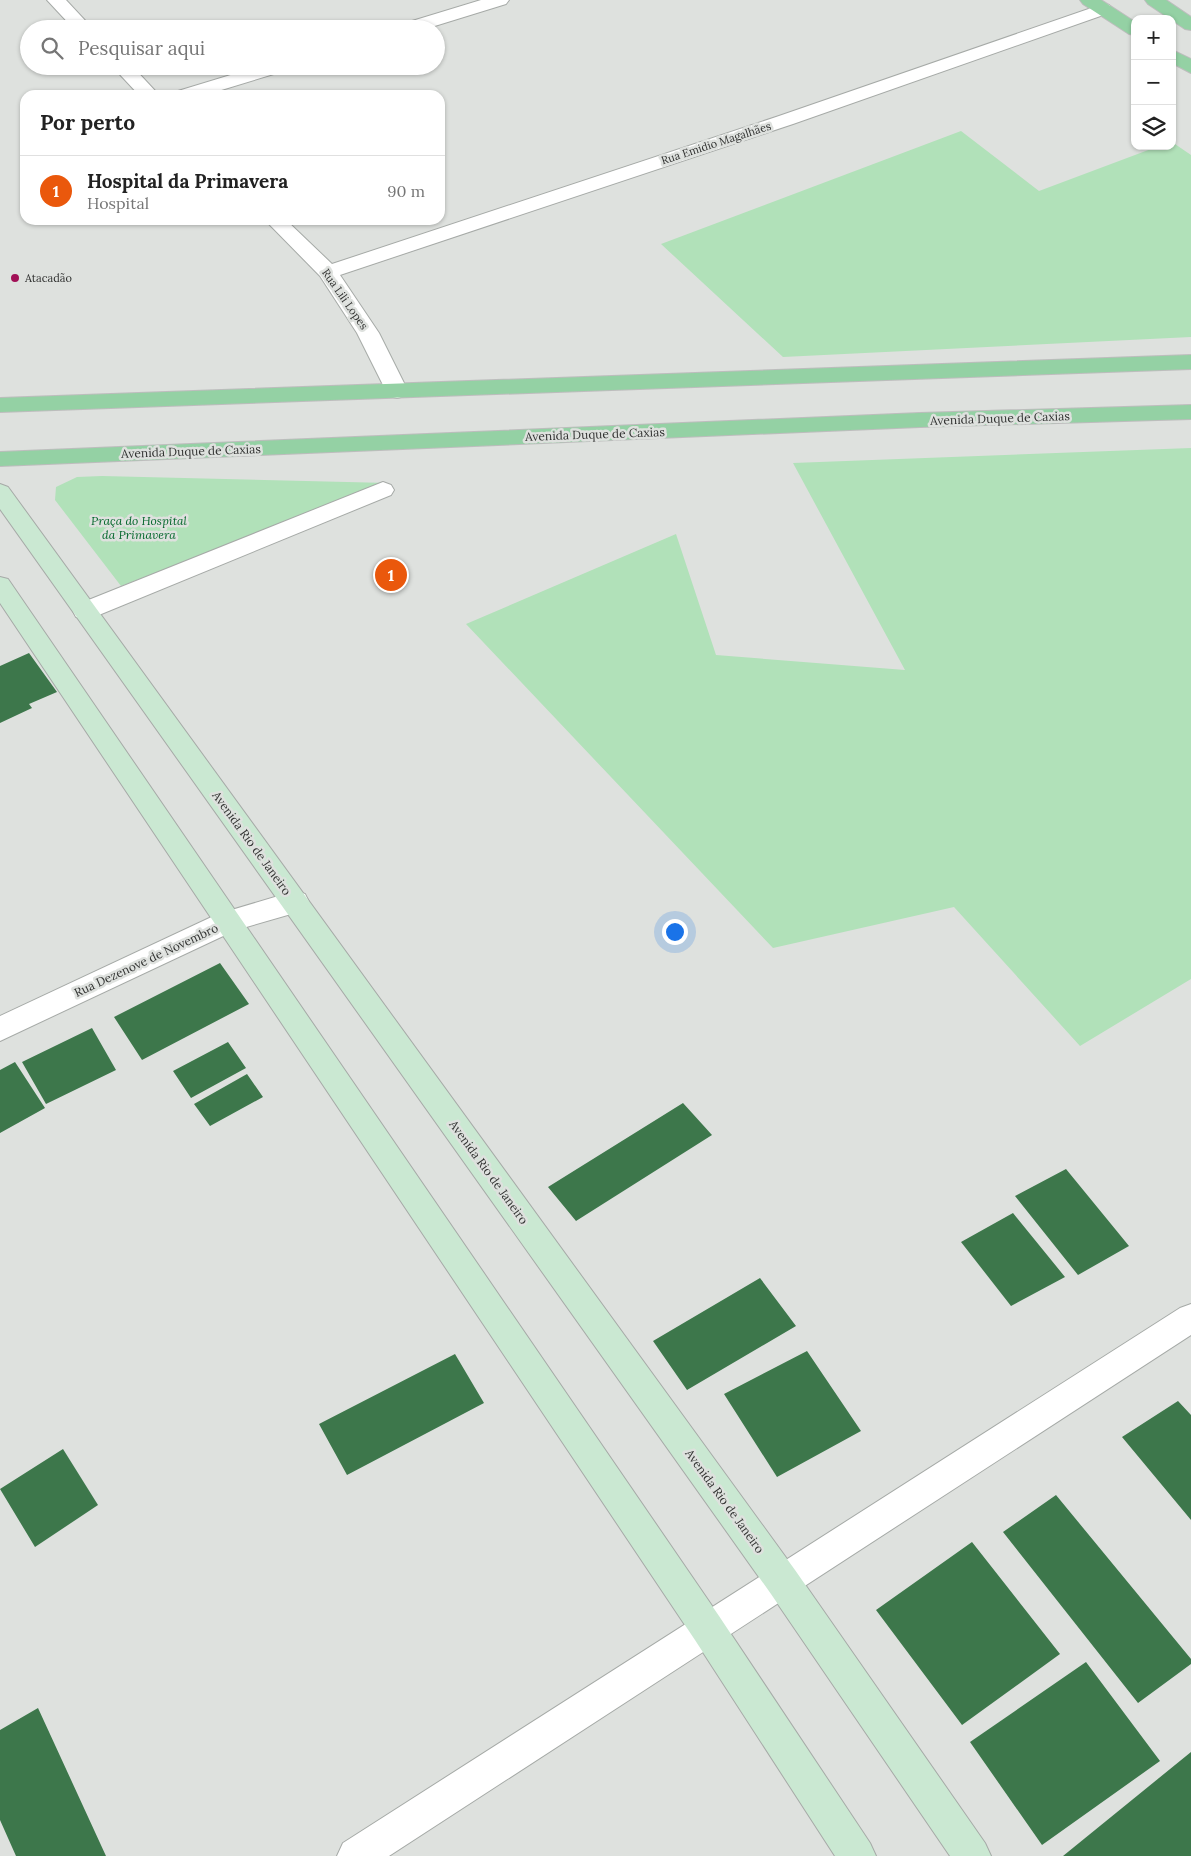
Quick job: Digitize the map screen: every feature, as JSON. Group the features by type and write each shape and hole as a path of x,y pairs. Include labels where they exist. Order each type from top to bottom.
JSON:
{"main road":[{"path":"1154,0 1187,20"},
{"path":"1096,5 1131,27"},
{"path":"1176,58 1191,67"},
{"path":"0,405 1191,362"},
{"name":"Avenida Duque de Caxias","path":"0,459 900,421 1191,412"}],"street":[{"path":"56,0 75,20"},
{"path":"434,20 500,0"},
{"name":"Rua Emidio Magalhães","path":"328,272 786,120 1096,5"},
{"path":"130,75 145,90"},
{"path":"201,90 251,75"},
{"name":"Rua Lili Lopes","path":"280,225 328,272 368,333 398,390"},
{"path":"85,611 383,490"},
{"name":"Avenida Rio de Janeiro","path":"0,492 783,1582 972,1856"},
{"path":"0,585 707,1628 858,1856"},
{"name":"Rua Dezenove de Novembro","path":"0,1029 228,922 295,902"},
{"path":"356,1856 707,1628 783,1582 1191,1318"}],"green space":[{"path":"961,131 1039,191 1148,150 1176,150 1176,145 1191,155 1191,337 783,357 661,244"},
{"path":"1191,448 1191,979 1080,1046 954,907 773,948 466,624 676,534 716,655 905,670 793,463"},
{"name":"Praça do Hospital da Primavera","path":"77,477 388,483 121,586 55,500 56,487"}],"building":[{"path":"29,653 57,692 29,704 32,708 0,723 0,666"},
{"path":"220,963 249,1004 142,1060 114,1017"},
{"path":"92,1028 116,1070 46,1104 22,1062"},
{"path":"228,1042 246,1068 191,1098 173,1071"},
{"path":"15,1062 45,1108 0,1133 0,1070"},
{"path":"247,1074 263,1097 210,1126 194,1104"},
{"path":"683,1103 712,1135 576,1221 548,1187"},
{"path":"1066,1169 1129,1246 1078,1275 1015,1196"},
{"path":"1013,1213 1065,1277 1011,1306 961,1242"},
{"path":"760,1278 796,1326 687,1390 653,1341"},
{"path":"807,1351 861,1431 777,1477 724,1394"},
{"path":"455,1354 484,1403 347,1475 319,1424"},
{"path":"1178,1401 1191,1415 1191,1520 1122,1437"},
{"path":"63,1449 98,1505 35,1547 0,1489"},
{"path":"1056,1495 1191,1659 1191,1664 1138,1703 1003,1532"},
{"path":"972,1542 1060,1654 962,1725 876,1610"},
{"path":"1086,1662 1160,1761 1042,1845 970,1742"},
{"path":"38,1708 106,1856 16,1856 0,1820 0,1730"},
{"path":"1191,1752 1191,1856 1063,1856"}],"place":[{"name":"Atacadão","path":"15,278"},
{"name":"Hospital da Primavera","path":"391,575"}]}
